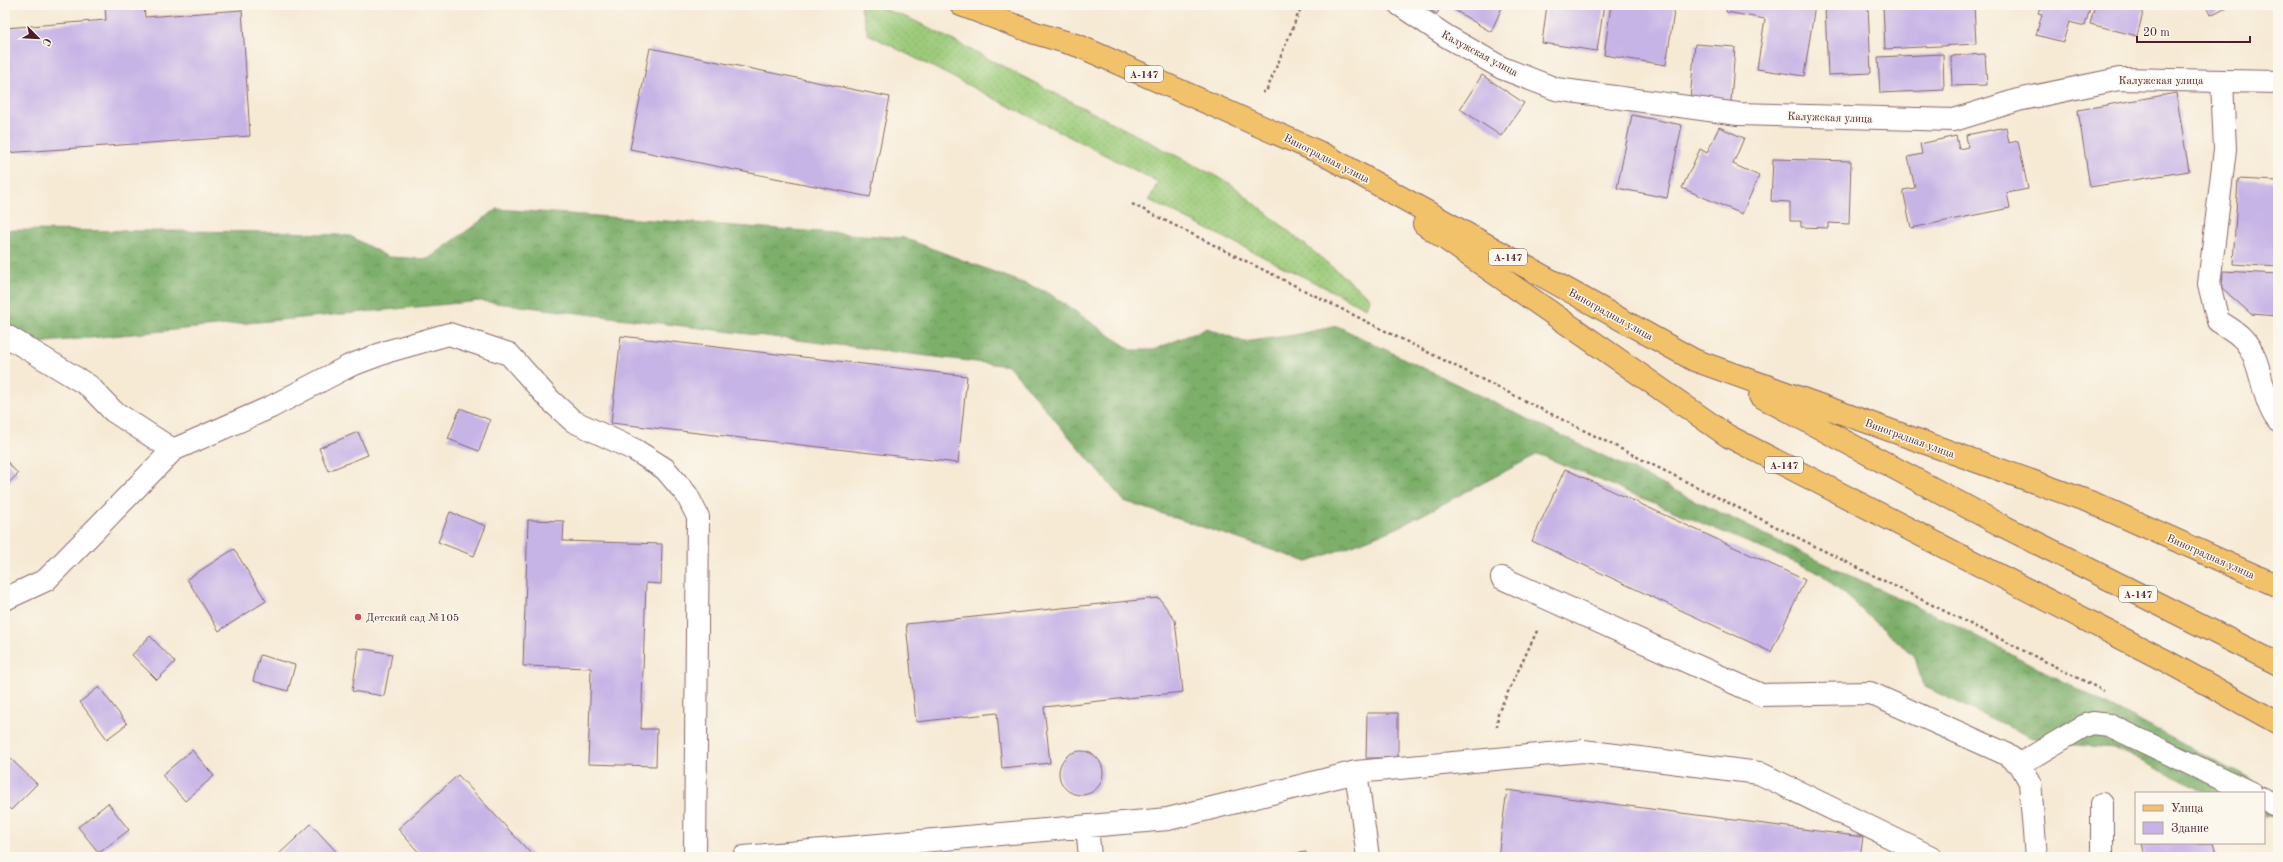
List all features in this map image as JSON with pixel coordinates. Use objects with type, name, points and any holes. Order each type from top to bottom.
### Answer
[{"type":"main road","name":"Виноградная улица","points":[[961,5],[1035,33],[1079,46],[1323,154],[1694,360],[2093,503],[2278,586]]},
{"type":"main road","name":"А-147","points":[[1323,154],[1728,436],[2159,657],[2278,723]]},
{"type":"main road","name":"А-147","points":[[1694,360],[1999,524],[2278,664]]},
{"type":"street","name":"Калужская улица","points":[[1400,5],[1446,36],[1502,68],[1556,89],[1738,114],[1954,120],[2018,100],[2119,79],[2278,82]]},
{"type":"street","points":[[2222,81],[2225,149],[2209,284],[2218,321],[2243,338],[2253,352],[2270,410],[2278,421]]},
{"type":"street","points":[[5,599],[46,580],[173,450],[271,407],[349,366],[389,351],[449,334],[508,354],[550,400],[573,420],[635,450],[665,469],[687,495],[698,518],[696,857]]},
{"type":"street","points":[[5,335],[88,386],[113,411],[173,450]]},
{"type":"street","points":[[1502,578],[1761,695],[1870,693],[2004,752],[2020,764],[2030,782],[2036,857]]},
{"type":"street","points":[[2020,764],[2084,726],[2093,723],[2109,725],[2249,792]]},
{"type":"street","points":[[744,857],[820,853],[1168,819],[1356,772],[1583,751],[1759,773],[1931,857]]},
{"type":"street","points":[[1356,772],[1368,857]]},
{"type":"street","points":[[2265,800],[2278,806]]},
{"type":"street","points":[[2102,804],[2102,857]]},
{"type":"street","points":[[1087,826],[1090,857]]},
{"type":"path","points":[[1258,92],[1266,92],[1302,5]]},
{"type":"path","points":[[1132,204],[2108,693]]},
{"type":"path","points":[[1493,759],[1498,713],[1551,600]]},
{"type":"green space","points":[[860,5],[873,5],[913,20],[1231,184],[1370,298],[1366,308],[1149,200],[1158,182],[868,34]]},
{"type":"green space","points":[[497,209],[904,238],[1047,292],[1131,350],[1153,350],[1207,328],[1244,342],[1294,335],[1337,326],[1813,558],[1956,625],[2278,794],[2278,817],[2265,816],[2265,792],[2205,792],[2114,748],[2063,744],[2030,737],[1923,686],[1915,657],[1820,573],[1538,454],[1397,528],[1308,562],[1124,501],[1009,366],[480,301],[5,346],[5,230],[289,232],[350,236],[388,257],[428,259]]},
{"type":"building","points":[[144,5],[145,17],[242,10],[250,136],[5,153],[5,28],[106,20],[105,7]]},
{"type":"building","points":[[1422,5],[1442,5],[1437,14]]},
{"type":"building","points":[[1446,5],[1503,5],[1491,32]]},
{"type":"building","points":[[1547,5],[1604,5],[1597,51],[1542,43]]},
{"type":"building","points":[[1611,5],[1675,5],[1666,65],[1604,55]]},
{"type":"building","points":[[1727,5],[1815,5],[1804,76],[1757,69],[1765,19],[1726,12]]},
{"type":"building","points":[[1883,5],[1974,5],[1976,44],[1885,49]]},
{"type":"building","points":[[2041,5],[2091,5],[2085,26],[2069,22],[2063,42],[2036,35],[2042,14],[2038,13]]},
{"type":"building","points":[[2095,5],[2145,5],[2137,36],[2090,24]]},
{"type":"building","points":[[2206,5],[2230,5],[2211,15]]},
{"type":"building","points":[[1868,6],[1871,73],[1828,75],[1825,7]]},
{"type":"building","points":[[1695,44],[1735,47],[1731,102],[1690,99]]},
{"type":"building","points":[[650,48],[890,97],[870,197],[630,149]]},
{"type":"building","points":[[1943,54],[1944,90],[1880,93],[1878,57]]},
{"type":"building","points":[[1985,54],[1987,85],[1952,86],[1951,56]]},
{"type":"building","points":[[1482,75],[1524,103],[1501,136],[1460,109]]},
{"type":"building","points":[[2176,93],[2189,171],[2090,187],[2078,110]]},
{"type":"building","points":[[1632,115],[1682,125],[1667,198],[1617,188]]},
{"type":"building","points":[[1719,127],[1744,138],[1733,164],[1759,176],[1742,214],[1682,188],[1700,149],[1707,153]]},
{"type":"building","points":[[2006,127],[2009,143],[2018,141],[2028,189],[2007,193],[2010,208],[1911,228],[1903,190],[1915,188],[1908,157],[1922,154],[1920,144],[1956,136],[1959,149],[1968,147],[1966,135]]},
{"type":"building","points":[[1773,159],[1851,161],[1849,224],[1828,223],[1828,228],[1801,227],[1801,221],[1790,221],[1790,202],[1771,201]]},
{"type":"building","points":[[2238,179],[2278,181],[2278,267],[2233,264]]},
{"type":"building","points":[[2223,271],[2278,274],[2278,316],[2251,314],[2222,288]]},
{"type":"building","points":[[621,336],[967,376],[958,463],[611,423]]},
{"type":"building","points":[[460,408],[490,420],[479,451],[448,439]]},
{"type":"building","points":[[358,432],[368,455],[328,471],[319,448]]},
{"type":"building","points":[[5,459],[18,474],[5,486]]},
{"type":"building","points":[[1565,469],[1805,580],[1771,652],[1532,541]]},
{"type":"building","points":[[450,512],[486,526],[474,556],[438,542]]},
{"type":"building","points":[[528,520],[564,521],[563,541],[662,544],[661,584],[646,583],[641,729],[657,729],[656,766],[588,764],[591,668],[523,666]]},
{"type":"building","points":[[234,549],[266,601],[219,631],[187,579]]},
{"type":"building","points":[[1159,598],[1175,620],[1183,692],[1044,707],[1050,763],[1002,768],[997,713],[916,722],[906,624]]},
{"type":"building","points":[[150,636],[175,662],[157,680],[132,655]]},
{"type":"building","points":[[359,648],[392,654],[384,696],[352,691]]},
{"type":"building","points":[[260,655],[295,665],[288,691],[253,681]]},
{"type":"building","points":[[99,687],[127,724],[107,739],[80,702]]},
{"type":"building","points":[[1367,713],[1398,713],[1398,758],[1366,758]]},
{"type":"building","points":[[192,750],[214,776],[185,801],[162,775]]},
{"type":"building","points":[[1077,751],[1085,751],[1090,752],[1097,757],[1102,764],[1102,782],[1097,789],[1090,794],[1077,795],[1069,792],[1062,785],[1059,777],[1059,769],[1062,761],[1069,754]]},
{"type":"building","points":[[11,759],[37,784],[11,810],[5,804],[5,765]]},
{"type":"building","points":[[458,775],[534,857],[423,857],[398,829]]},
{"type":"building","points":[[1507,790],[1863,837],[1860,857],[1498,857]]},
{"type":"building","points":[[108,803],[129,830],[99,853],[78,827]]},
{"type":"building","points":[[311,824],[341,857],[276,857]]},
{"type":"building","points":[[2142,844],[2213,844],[2217,857],[2145,857]]},
{"type":"building","points":[[1306,852],[1307,857],[1274,857],[1274,856]]},
{"type":"place","name":"Детский сад №105","points":[[358,617]]}]
